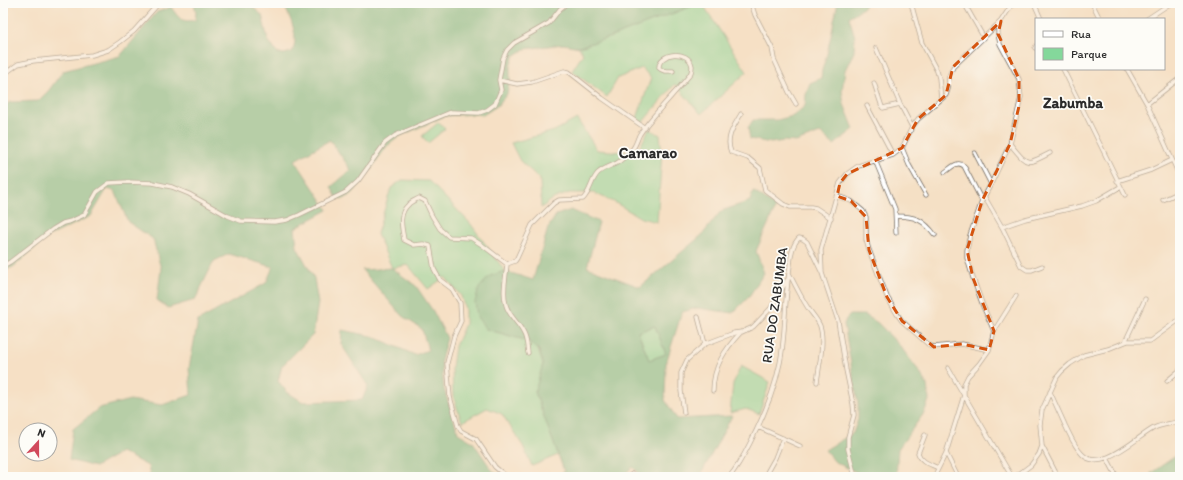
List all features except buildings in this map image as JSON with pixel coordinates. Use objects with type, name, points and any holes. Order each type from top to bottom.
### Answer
[{"type":"street","points":[[3,75],[18,64],[92,55],[108,50],[134,31],[159,3]]},
{"type":"street","points":[[3,266],[53,229],[63,223],[84,215],[97,192],[103,186],[114,182],[153,184],[172,187],[189,194],[228,216],[241,221],[274,222],[287,220],[346,192],[358,181],[385,143],[396,135],[451,112],[479,113],[487,110],[495,104],[501,90],[499,80],[503,58],[507,50],[514,43],[549,23],[567,3]]},
{"type":"street","points":[[751,3],[755,15],[772,48],[774,59],[796,104]]},
{"type":"street","points":[[911,3],[922,43],[937,71],[941,99]]},
{"type":"street","points":[[964,3],[984,38]]},
{"type":"street","points":[[855,477],[848,449],[848,437],[854,415],[853,404],[838,321],[822,273],[821,250],[838,196],[840,183],[858,166],[893,155],[902,148],[918,118],[948,92],[949,76],[953,66],[1001,21],[1013,3]]},
{"type":"street","points":[[1034,3],[1041,18]]},
{"type":"street","points":[[1092,3],[1100,18]]},
{"type":"street","points":[[1148,18],[1171,3]]},
{"type":"street","points":[[994,331],[973,278],[967,258],[967,250],[970,235],[984,196],[1010,144],[1021,97],[1019,79],[1000,44],[998,30],[1001,21]]},
{"type":"street","points":[[876,48],[900,104],[912,127]]},
{"type":"street","points":[[507,264],[517,258],[532,225],[554,203],[559,200],[583,199],[589,191],[594,178],[601,170],[618,162],[632,151],[636,145],[638,137],[675,91],[690,76],[692,68],[690,61],[685,56],[672,55],[663,59],[659,64],[659,68],[663,70],[673,71]]},
{"type":"street","points":[[1062,70],[1125,195]]},
{"type":"street","points":[[1128,70],[1147,104],[1180,177]]},
{"type":"street","points":[[499,80],[517,84],[532,82],[564,71],[570,72],[602,98],[645,128]]},
{"type":"street","points":[[1147,104],[1180,78]]},
{"type":"street","points":[[874,83],[883,108],[900,104]]},
{"type":"street","points":[[867,106],[893,155]]},
{"type":"street","points":[[741,114],[729,138],[731,152],[748,158],[760,168],[765,190],[783,204],[790,207],[816,208],[831,218]]},
{"type":"street","points":[[1010,144],[1022,158],[1030,162],[1033,162],[1050,153]]},
{"type":"street","points":[[902,148],[909,165],[926,195]]},
{"type":"street","points":[[975,153],[991,184]]},
{"type":"street","points":[[875,160],[893,202],[896,216],[896,233]]},
{"type":"street","points":[[1117,181],[1151,170],[1172,160]]},
{"type":"street","points":[[945,172],[959,163],[964,166],[982,201]]},
{"type":"street","points":[[1002,227],[1025,219],[1082,206],[1096,201],[1120,187]]},
{"type":"street","points":[[1163,200],[1180,192]]},
{"type":"street","points":[[838,196],[851,201],[863,211],[866,217],[866,240],[868,250],[887,297],[896,314],[902,321],[930,346],[934,347],[962,344],[990,350]]},
{"type":"street","points":[[984,196],[1002,227],[1021,266],[1027,270],[1032,270],[1042,266]]},
{"type":"street","points":[[507,264],[471,238],[449,237],[440,229],[425,201],[420,198],[407,205],[401,216],[401,226],[404,240],[414,244],[430,246],[434,269],[440,280],[452,289],[460,304],[461,321],[454,336],[447,362],[450,397],[458,426],[461,431],[476,439],[495,468],[507,477]]},
{"type":"street","points":[[896,216],[909,216],[920,220],[934,235]]},
{"type":"street","name":"RUA DO ZABUMBA","points":[[730,477],[740,461],[767,408],[780,364],[789,275],[793,249],[799,238],[807,242],[822,273]]},
{"type":"street","points":[[507,264],[504,293],[506,306],[512,317],[523,330],[528,353]]},
{"type":"street","points":[[684,413],[681,391],[681,373],[687,360],[705,344],[753,327],[772,308],[789,275]]},
{"type":"street","points":[[789,275],[820,325],[822,334],[820,362],[816,382]]},
{"type":"street","points":[[934,477],[946,453],[964,395],[964,384],[968,376],[990,350],[994,331],[1016,296]]},
{"type":"street","points":[[1126,342],[1145,299]]},
{"type":"street","points":[[698,318],[705,344]]},
{"type":"street","points":[[1058,477],[1042,446],[1040,424],[1042,410],[1057,377],[1070,364],[1084,355],[1108,349],[1126,342],[1150,341],[1180,319]]},
{"type":"street","points":[[713,391],[713,380],[718,364],[723,354],[742,332]]},
{"type":"street","points":[[948,368],[1014,477],[1031,465],[1039,454],[1042,446]]},
{"type":"street","points":[[1168,381],[1180,370]]},
{"type":"street","points":[[1050,392],[1073,441],[1082,455],[1089,459],[1094,460],[1107,458],[1131,444],[1155,427],[1180,421]]},
{"type":"street","points":[[758,427],[800,446]]},
{"type":"street","points":[[925,435],[918,453],[919,456],[922,460],[938,468]]},
{"type":"street","points":[[766,474],[775,458],[783,438]]},
{"type":"street","points":[[946,453],[958,477]]},
{"type":"street","points":[[1107,458],[1117,477]]},
{"type":"street","points":[[628,477],[632,474]]},
{"type":"highlighted area","points":[[1001,21],[998,34],[1019,79],[1019,106],[1010,144],[982,201],[967,250],[973,278],[994,331],[989,350],[962,344],[934,347],[902,321],[887,297],[869,250],[866,217],[851,201],[837,196],[840,183],[847,174],[902,148],[918,119],[946,95],[953,67]]},
{"type":"green space","points":[[194,3],[248,3],[262,15],[268,40],[277,53],[284,54],[292,52],[295,33],[283,3],[700,3],[611,37],[579,47],[563,44],[525,49],[514,56],[510,65],[510,80],[507,94],[497,106],[483,115],[474,114],[445,116],[400,136],[387,146],[363,181],[352,194],[344,199],[337,198],[331,187],[351,170],[330,140],[295,160],[328,210],[295,228],[297,247],[314,278],[318,303],[313,335],[282,366],[278,381],[287,392],[303,402],[362,400],[368,386],[341,344],[342,330],[372,336],[415,355],[428,350],[422,329],[402,316],[362,270],[392,268],[416,286],[433,311],[447,338],[441,360],[444,389],[458,433],[473,442],[492,470],[501,477],[150,477],[148,466],[121,452],[95,467],[69,460],[73,429],[99,408],[130,400],[162,405],[191,395],[189,368],[198,321],[266,283],[273,267],[229,254],[214,261],[195,300],[168,308],[157,300],[161,269],[153,239],[128,222],[115,191],[107,189],[91,216],[48,237],[13,267],[3,271],[3,107],[10,102],[38,101],[49,90],[63,71],[120,56],[157,12],[171,7],[181,19],[186,21],[195,20],[196,13]]},
{"type":"green space","points":[[702,3],[747,72],[701,114],[675,84],[642,123],[637,118],[651,78],[642,68],[618,78],[607,97],[572,71],[583,54],[579,47],[611,37]]},
{"type":"green space","points":[[836,3],[866,3],[863,8],[849,17],[855,37],[854,52],[845,70],[842,91],[844,104],[854,129],[834,145],[820,133],[796,142],[784,141],[771,143],[750,139],[748,128],[753,120],[777,120],[793,116],[805,106],[806,94],[810,83],[821,78],[837,7]]},
{"type":"green space","points":[[577,119],[597,150],[637,153],[649,129],[660,135],[662,153],[657,222],[641,218],[614,202],[594,193],[569,193],[553,199],[541,208],[540,179],[520,161],[511,143],[554,131]]},
{"type":"green space","points":[[439,122],[445,129],[428,143],[422,136]]},
{"type":"green space","points":[[402,180],[429,181],[470,223],[505,271],[490,276],[486,329],[528,341],[538,350],[543,364],[535,392],[558,455],[532,466],[523,446],[502,414],[487,408],[462,422],[453,396],[452,368],[455,346],[465,324],[465,309],[461,296],[445,277],[428,289],[408,265],[392,268],[377,234],[391,188]]},
{"type":"green space","points":[[753,191],[776,207],[756,251],[764,273],[748,298],[733,313],[697,308],[682,312],[666,363],[665,400],[677,419],[732,416],[701,474],[703,477],[642,477],[633,467],[621,477],[560,477],[564,471],[535,392],[543,364],[539,350],[528,341],[486,329],[477,317],[475,302],[479,288],[490,276],[505,271],[533,280],[548,228],[556,215],[571,210],[599,222],[587,267],[640,287],[702,235],[721,211],[750,201]],"holes":[[[655,326],[666,354],[649,360],[638,332]]]},
{"type":"green space","points":[[850,315],[865,315],[878,323],[900,346],[919,371],[927,385],[929,400],[924,413],[898,449],[896,477],[858,477],[860,474],[835,462],[825,450],[853,433],[858,419],[858,404],[844,324]]},
{"type":"green space","points":[[655,326],[666,354],[649,360],[638,332]]},
{"type":"green space","points":[[741,366],[770,382],[759,414],[746,409],[730,413],[733,384]]},
{"type":"green space","points":[[1180,453],[1180,477],[1151,477],[1151,473]]},
{"type":"district","name":"Zabumba","points":[[1073,103]]},
{"type":"district","name":"Camarao","points":[[648,153]]}]
